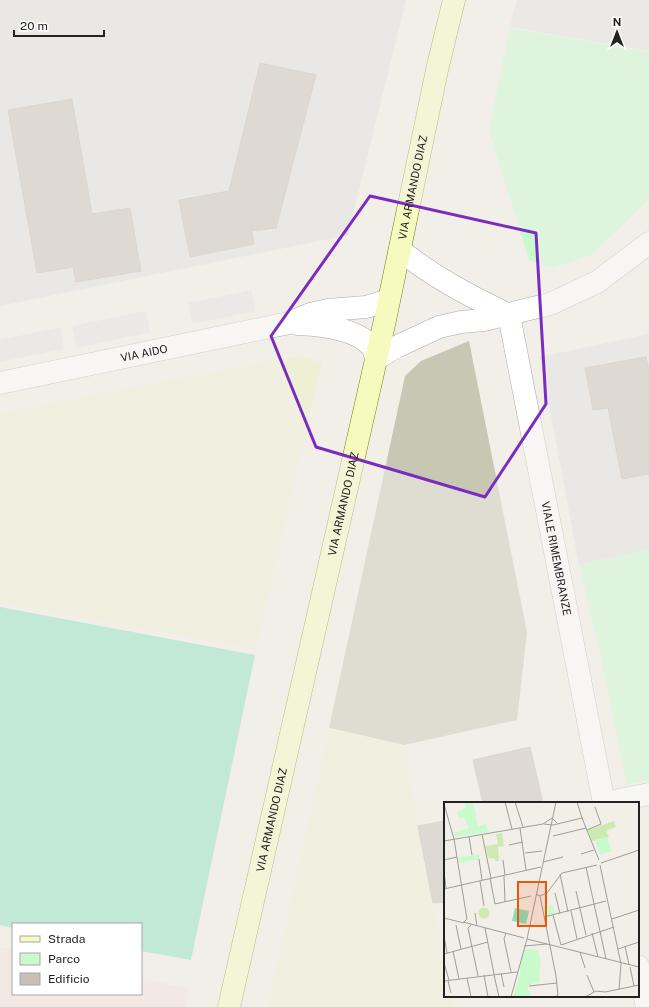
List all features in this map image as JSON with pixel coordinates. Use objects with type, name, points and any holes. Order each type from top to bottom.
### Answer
[{"type":"main road","name":"VIA ARMANDO DIAZ","points":[[229,1007],[376,359],[437,70],[454,0]]},
{"type":"street","points":[[376,359],[396,346],[439,327],[461,322],[484,320],[509,315],[550,304],[596,282],[649,243]]},
{"type":"street","points":[[400,250],[423,269],[454,288],[509,315]]},
{"type":"street","name":"VIA AIDO","points":[[0,383],[289,323],[328,310],[366,307],[389,300]]},
{"type":"street","name":"VIALE RIMEMBRANZE","points":[[509,315],[604,802]]},
{"type":"street","name":"VIA AIDO","points":[[289,323],[325,325],[353,334],[364,340],[373,348],[376,359]]},
{"type":"street","points":[[609,802],[649,794]]},
{"type":"street","points":[[639,971],[647,1007]]},
{"type":"highlighted area","points":[[370,196],[536,233],[546,404],[485,497],[316,447],[271,336]]},
{"type":"shaded area","points":[[0,0],[406,0],[348,235],[0,306]]},
{"type":"shaded area","points":[[517,0],[649,0],[649,51],[510,27]]},
{"type":"shaded area","points":[[251,290],[256,311],[192,324],[188,303]]},
{"type":"shaded area","points":[[146,311],[150,332],[77,348],[72,326]]},
{"type":"shaded area","points":[[60,327],[64,349],[0,362],[0,340]]},
{"type":"shaded area","points":[[649,334],[649,549],[579,565],[540,357]]},
{"type":"shaded area","points":[[469,341],[527,632],[517,720],[404,745],[329,728],[405,376],[421,361]]},
{"type":"shaded area","points":[[298,356],[322,362],[256,649],[0,603],[0,413]]},
{"type":"shaded area","points":[[329,728],[404,745],[444,960],[444,997],[451,997],[453,1007],[268,1007]]},
{"type":"shaded area","points":[[0,947],[12,950],[12,995],[142,995],[142,978],[190,989],[186,1007],[0,1007]]},
{"type":"green space","points":[[510,28],[649,52],[649,200],[591,255],[552,268],[529,260],[489,131]]},
{"type":"green space","points":[[649,549],[649,780],[627,785],[598,644],[579,565]]},
{"type":"green space","points":[[0,607],[255,655],[191,960],[142,951],[142,923],[12,923],[12,928],[0,925]]},
{"type":"building","points":[[260,63],[316,75],[276,228],[252,231],[254,244],[190,257],[179,200],[229,191]]},
{"type":"building","points":[[72,99],[92,214],[130,208],[141,271],[76,282],[73,267],[37,273],[8,110]]},
{"type":"building","points":[[646,357],[649,371],[649,474],[622,479],[608,408],[593,410],[585,368]]},
{"type":"building","points":[[530,747],[543,802],[483,802],[473,760]]},
{"type":"building","points":[[444,821],[444,902],[433,903],[418,826]]}]
